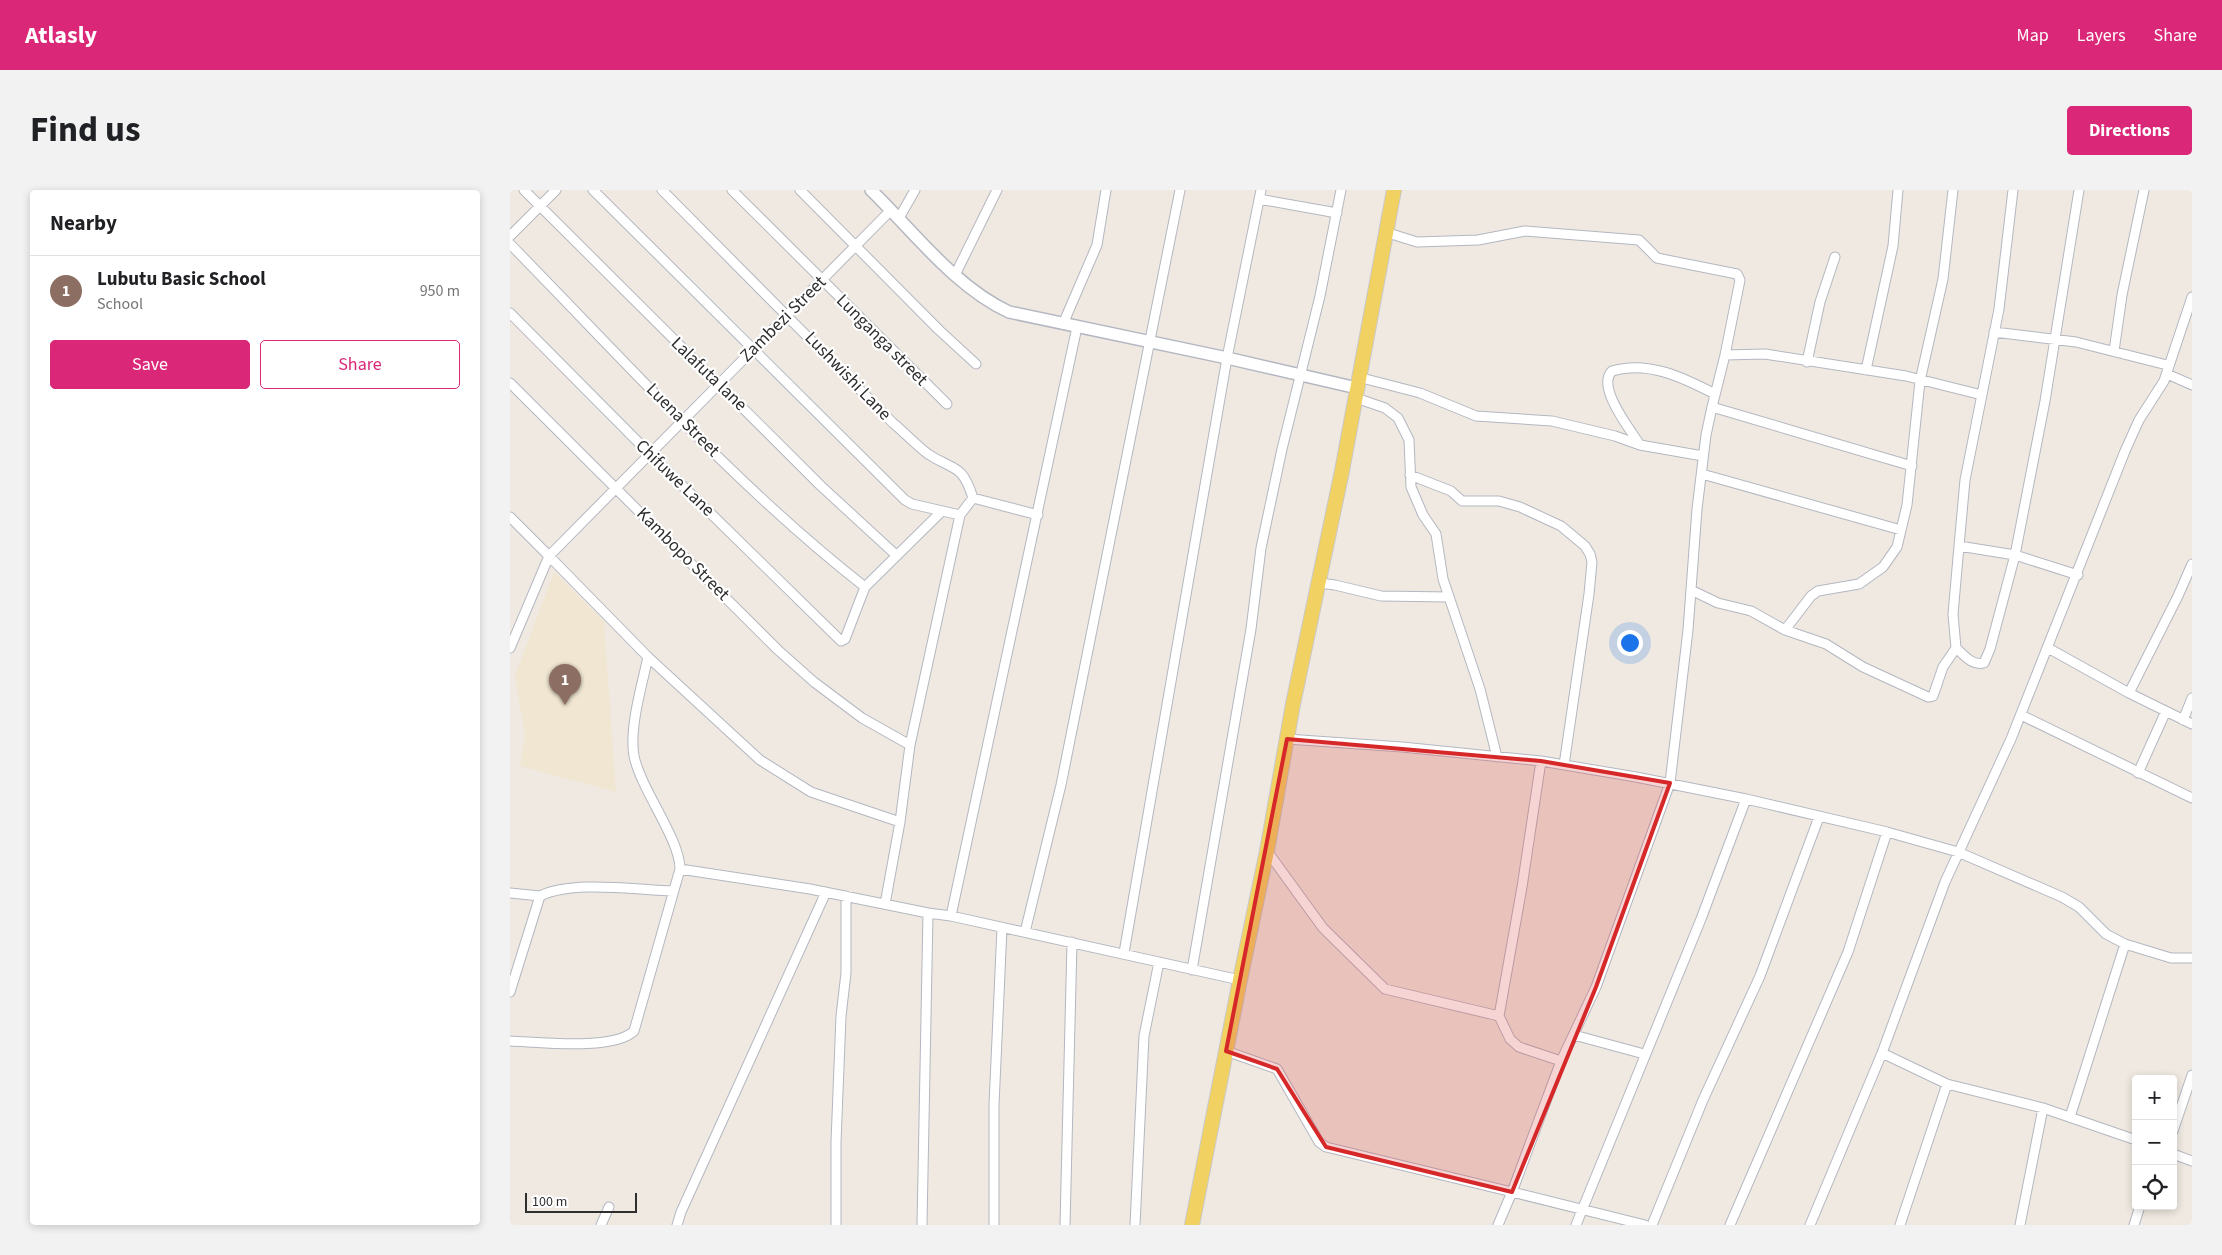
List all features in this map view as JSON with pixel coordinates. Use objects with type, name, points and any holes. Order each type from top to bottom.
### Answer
[{"type":"main road","points":[[1192,1225],[1267,851],[1287,738],[1319,583],[1394,190]]},
{"type":"street","name":"Lalafuta lane","points":[[524,190],[821,486],[896,554]]},
{"type":"street","points":[[510,236],[556,190]]},
{"type":"street","points":[[593,190],[905,500],[960,515]]},
{"type":"street","name":"Lushwishi Lane","points":[[662,190],[893,423],[929,454],[958,469],[962,473],[973,498]]},
{"type":"street","name":"Lunganga street","points":[[732,190],[947,404]]},
{"type":"street","points":[[800,190],[939,330],[976,364]]},
{"type":"street","points":[[871,190],[955,275],[985,300],[1009,312],[1302,374],[1357,388],[1398,385],[1476,416],[1552,421],[1615,436],[1640,445],[1703,456]]},
{"type":"street","name":"Zambezi Street","points":[[549,556],[787,314],[857,246],[895,214],[915,190]]},
{"type":"street","points":[[955,275],[997,190]]},
{"type":"street","points":[[1063,324],[1097,245],[1106,190]]},
{"type":"street","points":[[1025,932],[1061,785],[1180,190]]},
{"type":"street","points":[[1192,970],[1251,629],[1261,548],[1282,449],[1302,374],[1341,190]]},
{"type":"street","points":[[1866,370],[1892,246],[1898,190]]},
{"type":"street","points":[[1785,630],[1811,596],[1818,591],[1852,586],[1884,567],[1897,547],[1912,466],[1920,381],[1944,280],[1952,190]]},
{"type":"street","points":[[1691,590],[1724,605],[1752,612],[1785,630],[1826,644],[1871,672],[1883,675],[1928,697],[1933,696],[1943,667],[1956,648],[1953,614],[1965,480],[1994,332],[2005,263],[2013,190]]},
{"type":"street","points":[[1956,648],[1970,661],[1979,664],[1984,663],[1997,628],[2032,476],[2079,190]]},
{"type":"street","points":[[2114,350],[2122,295],[2144,190]]},
{"type":"street","points":[[1124,953],[1227,358],[1260,195],[1337,212]]},
{"type":"street","points":[[1385,232],[1418,242],[1478,240],[1525,231],[1639,240],[1657,258],[1737,274],[1740,280],[1703,456],[1691,590],[1670,783],[1596,987],[1561,1061],[1498,1225]]},
{"type":"street","name":"Luena Street","points":[[510,244],[683,421],[804,539],[865,587]]},
{"type":"street","points":[[1807,362],[1820,302],[1835,257]]},
{"type":"street","points":[[1810,1225],[1882,1053],[1958,852],[2021,715],[2132,433],[2167,370],[2192,297]]},
{"type":"street","name":"Chifuwe Lane","points":[[510,314],[841,641],[845,639],[865,587]]},
{"type":"street","points":[[951,916],[1077,327]]},
{"type":"street","points":[[1994,332],[2056,339],[2114,350],[2167,370],[2192,385]]},
{"type":"street","points":[[1724,355],[1765,354],[1906,376],[1982,395]]},
{"type":"street","points":[[1640,445],[1607,388],[1608,376],[1612,371],[1628,368],[1671,374],[1715,394]]},
{"type":"street","name":"Kambopo Street","points":[[510,383],[778,650],[814,682],[862,718],[910,745]]},
{"type":"street","points":[[1357,388],[1398,418],[1409,440],[1411,487],[1428,524],[1436,534],[1439,562],[1480,690],[1498,756]]},
{"type":"street","points":[[1712,407],[1912,466]]},
{"type":"street","points":[[1702,474],[1901,530]]},
{"type":"street","points":[[1410,475],[1451,490],[1462,501],[1499,501],[1520,507],[1561,526],[1585,546],[1590,554],[1592,562],[1589,594],[1564,765]]},
{"type":"street","points":[[885,904],[900,822],[910,745],[960,515],[973,498],[1038,515]]},
{"type":"street","points":[[865,587],[896,554],[942,511]]},
{"type":"street","points":[[510,517],[648,657],[760,760],[811,792],[900,822]]},
{"type":"street","points":[[1959,546],[2015,556],[2078,574]]},
{"type":"street","points":[[510,648],[549,556]]},
{"type":"street","points":[[2129,693],[2192,564]]},
{"type":"street","points":[[1319,583],[1335,584],[1381,596],[1449,597]]},
{"type":"street","points":[[2048,648],[2129,693],[2192,724]]},
{"type":"street","points":[[510,1041],[596,1043],[628,1037],[637,1023],[680,869],[676,851],[639,773],[634,754],[634,735],[648,657]]},
{"type":"street","points":[[2183,720],[2192,698]]},
{"type":"street","points":[[2138,773],[2166,712]]},
{"type":"street","points":[[2021,715],[2192,798]]},
{"type":"street","points":[[1287,738],[1541,761],[1670,783],[1887,832],[1958,852],[2072,902],[2106,934],[2124,944],[2170,958],[2192,958]]},
{"type":"street","points":[[1541,761],[1522,887],[1499,1016],[1510,1039],[1519,1047],[1561,1061]]},
{"type":"street","points":[[1576,1225],[1644,1054],[1701,919],[1746,799]]},
{"type":"street","points":[[1652,1225],[1703,1100],[1760,976],[1819,817]]},
{"type":"street","points":[[1730,1225],[1848,952],[1887,832]]},
{"type":"street","points":[[1267,851],[1323,928],[1385,989],[1499,1016]]},
{"type":"street","points":[[680,869],[826,892],[951,916],[1240,980]]},
{"type":"street","points":[[510,893],[540,896],[557,890],[579,888],[674,891]]},
{"type":"street","points":[[678,1225],[681,1212],[826,892]]},
{"type":"street","points":[[510,992],[540,896]]},
{"type":"street","points":[[836,1225],[836,1142],[841,1016],[846,973],[846,896]]},
{"type":"street","points":[[922,1225],[928,913]]},
{"type":"street","points":[[994,1225],[994,1105],[1002,928]]},
{"type":"street","points":[[1065,1225],[1072,942]]},
{"type":"street","points":[[2070,1117],[2124,944]]},
{"type":"street","points":[[1135,1225],[1144,1036],[1159,962]]},
{"type":"street","points":[[1574,1035],[1644,1054]]},
{"type":"street","points":[[1226,1051],[1277,1069],[1319,1142],[1326,1147],[1466,1179],[1645,1225]]},
{"type":"street","points":[[1882,1053],[1947,1084],[2043,1108],[2132,1139]]},
{"type":"street","points":[[2177,1120],[2192,1076]]},
{"type":"street","points":[[1900,1225],[1947,1084]]},
{"type":"street","points":[[2020,1225],[2043,1108]]},
{"type":"street","points":[[2177,1155],[2192,1161]]},
{"type":"street","points":[[601,1225],[609,1207]]},
{"type":"street","points":[[2134,1225],[2139,1210]]},
{"type":"highlighted area","points":[[1287,739],[1541,761],[1670,783],[1596,987],[1512,1192],[1326,1147],[1277,1069],[1226,1051]]},
{"type":"shaded area","points":[[554,572],[604,622],[616,792],[520,766],[525,735],[515,676]]},
{"type":"place","name":"Lubutu Basic School","points":[[565,705]]}]
